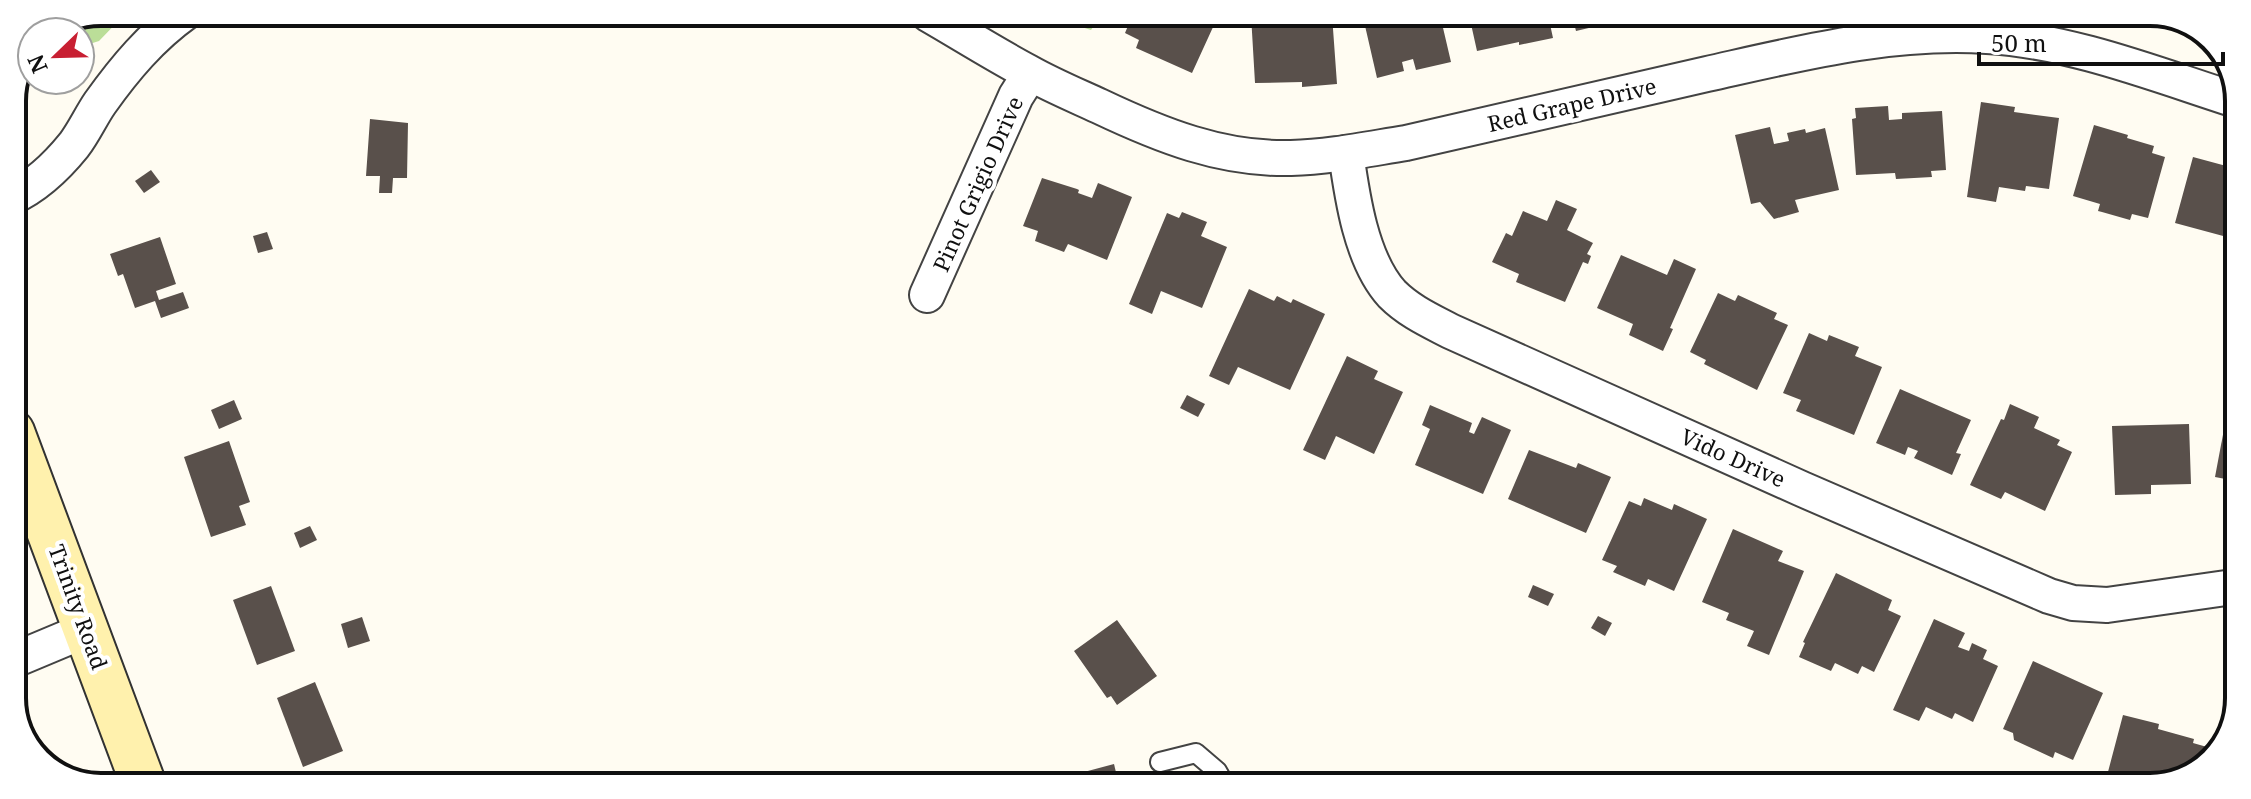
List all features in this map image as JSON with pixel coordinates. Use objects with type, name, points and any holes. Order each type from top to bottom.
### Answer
[{"type":"main road","name":"Trinity Road","points":[[26,469],[139,773]]},
{"type":"street","points":[[26,191],[51,171],[75,144],[98,105],[127,66],[166,26]]},
{"type":"street","name":"Red Grape Drive","points":[[948,26],[1030,74],[1182,142],[1215,151],[1291,158],[1406,143],[1779,58],[1909,36],[1990,36],[2030,41],[2107,59],[2225,97]]},
{"type":"street","name":"Pinot Grigio Drive","points":[[927,295],[1016,96],[1030,74]]},
{"type":"street","name":"Vido Drive","points":[[1346,153],[1362,232],[1376,270],[1391,293],[1414,312],[1450,331],[2049,596],[2073,603],[2107,605],[2225,588]]},
{"type":"street","points":[[26,655],[86,630]]},
{"type":"lane","points":[[1160,762],[1196,753],[1218,773]]},
{"type":"green space","points":[[96,26],[113,26],[96,42]]},
{"type":"building","points":[[1128,26],[1214,26],[1192,73],[1136,48],[1139,40],[1125,33]]},
{"type":"building","points":[[1252,26],[1333,26],[1337,84],[1302,87],[1302,82],[1255,83]]},
{"type":"building","points":[[1365,26],[1443,26],[1451,62],[1416,70],[1413,59],[1402,62],[1404,71],[1377,78]]},
{"type":"building","points":[[1471,26],[1550,26],[1553,38],[1477,51]]},
{"type":"building","points":[[1575,26],[1597,26],[1576,31]]},
{"type":"building","points":[[1981,102],[2015,107],[2014,112],[2059,118],[2049,189],[2026,186],[2025,191],[1999,187],[1996,202],[1967,197]]},
{"type":"building","points":[[1888,106],[1889,120],[1902,119],[1902,113],[1942,111],[1946,170],[1931,171],[1932,177],[1896,179],[1895,173],[1856,175],[1852,119],[1856,118],[1855,108]]},
{"type":"building","points":[[370,119],[408,123],[407,178],[393,178],[392,193],[379,193],[380,176],[366,176]]},
{"type":"building","points":[[2094,125],[2154,146],[2152,153],[2165,157],[2148,218],[2132,214],[2130,220],[2098,211],[2100,204],[2073,196]]},
{"type":"building","points":[[1770,127],[1774,144],[1789,141],[1787,133],[1805,129],[1806,133],[1825,128],[1839,190],[1795,200],[1799,212],[1774,219],[1760,202],[1751,204],[1735,135]]},
{"type":"building","points":[[2193,157],[2225,166],[2225,236],[2175,223]]},
{"type":"building","points":[[151,170],[160,182],[144,193],[135,181]]},
{"type":"building","points":[[1042,178],[1077,189],[1078,193],[1092,198],[1098,183],[1132,197],[1107,260],[1068,244],[1064,252],[1035,241],[1038,231],[1023,226]]},
{"type":"building","points":[[1556,200],[1577,209],[1567,230],[1593,243],[1587,254],[1591,256],[1588,264],[1583,262],[1565,302],[1516,282],[1519,274],[1492,262],[1506,233],[1512,236],[1523,211],[1547,221]]},
{"type":"building","points":[[1182,212],[1207,222],[1201,236],[1227,247],[1202,308],[1161,291],[1152,314],[1129,304],[1167,213],[1179,218]]},
{"type":"building","points":[[267,232],[273,249],[258,253],[253,236]]},
{"type":"building","points":[[160,237],[176,284],[156,291],[159,300],[183,292],[189,308],[161,318],[155,301],[135,308],[123,274],[118,276],[110,254]]},
{"type":"building","points":[[1621,255],[1667,275],[1674,259],[1696,269],[1663,351],[1629,335],[1633,324],[1597,308]]},
{"type":"building","points":[[1249,289],[1274,301],[1277,296],[1291,303],[1293,299],[1325,314],[1290,390],[1238,367],[1229,385],[1209,376]]},
{"type":"building","points":[[1718,293],[1735,301],[1738,295],[1777,313],[1774,319],[1788,325],[1757,390],[1704,364],[1706,360],[1690,352]]},
{"type":"building","points":[[1809,333],[1827,341],[1829,335],[1859,347],[1855,356],[1882,367],[1854,435],[1796,411],[1801,400],[1783,393]]},
{"type":"building","points":[[1347,356],[1378,371],[1374,379],[1403,392],[1374,454],[1336,436],[1325,460],[1303,450]]},
{"type":"building","points":[[1900,389],[1971,420],[1956,453],[1961,454],[1952,475],[1914,458],[1918,451],[1908,447],[1905,455],[1876,443]]},
{"type":"building","points":[[1187,395],[1205,404],[1198,417],[1180,408]]},
{"type":"building","points":[[234,400],[242,419],[219,429],[211,410]]},
{"type":"building","points":[[2010,404],[2039,417],[2034,428],[2060,440],[2057,445],[2072,452],[2045,511],[2005,492],[2001,499],[1970,485]]},
{"type":"building","points":[[1430,405],[1472,423],[1469,432],[1474,434],[1482,417],[1511,430],[1483,494],[1415,465],[1430,429],[1422,425]]},
{"type":"building","points":[[2189,424],[2191,484],[2151,485],[2151,494],[2115,495],[2112,426]]},
{"type":"building","points":[[2225,424],[2225,479],[2215,477]]},
{"type":"building","points":[[229,441],[250,502],[239,506],[246,525],[211,537],[184,457]]},
{"type":"building","points":[[1529,450],[1576,468],[1578,463],[1611,477],[1586,533],[1508,499]]},
{"type":"building","points":[[1644,498],[1672,510],[1674,504],[1707,519],[1674,591],[1648,579],[1645,586],[1613,572],[1617,566],[1602,560],[1629,501],[1641,506]]},
{"type":"building","points":[[310,526],[317,540],[300,548],[294,533]]},
{"type":"building","points":[[1733,529],[1783,551],[1778,561],[1804,571],[1769,655],[1747,646],[1754,631],[1726,620],[1729,613],[1702,602]]},
{"type":"building","points":[[1836,573],[1892,600],[1888,610],[1901,616],[1874,672],[1862,666],[1858,674],[1835,663],[1831,671],[1799,657]]},
{"type":"building","points":[[1533,585],[1554,594],[1548,606],[1528,597]]},
{"type":"building","points":[[271,586],[295,651],[257,665],[233,600]]},
{"type":"building","points":[[1598,616],[1612,623],[1605,636],[1591,628]]},
{"type":"building","points":[[362,617],[370,641],[348,648],[341,624]]},
{"type":"building","points":[[1934,619],[1965,633],[1958,647],[1969,651],[1972,643],[1987,650],[1983,659],[1998,666],[1973,722],[1955,713],[1952,719],[1926,707],[1919,721],[1893,710]]},
{"type":"building","points":[[1117,620],[1157,676],[1117,705],[1111,696],[1107,698],[1074,651]]},
{"type":"building","points":[[2033,661],[2103,693],[2073,760],[2055,752],[2053,758],[2014,740],[2013,733],[2003,729]]},
{"type":"building","points":[[315,682],[343,751],[303,767],[277,698]]},
{"type":"building","points":[[2123,715],[2159,724],[2158,729],[2194,739],[2193,743],[2207,747],[2192,760],[2165,772],[2108,773]]},
{"type":"building","points":[[1114,764],[1116,773],[1084,773]]}]
